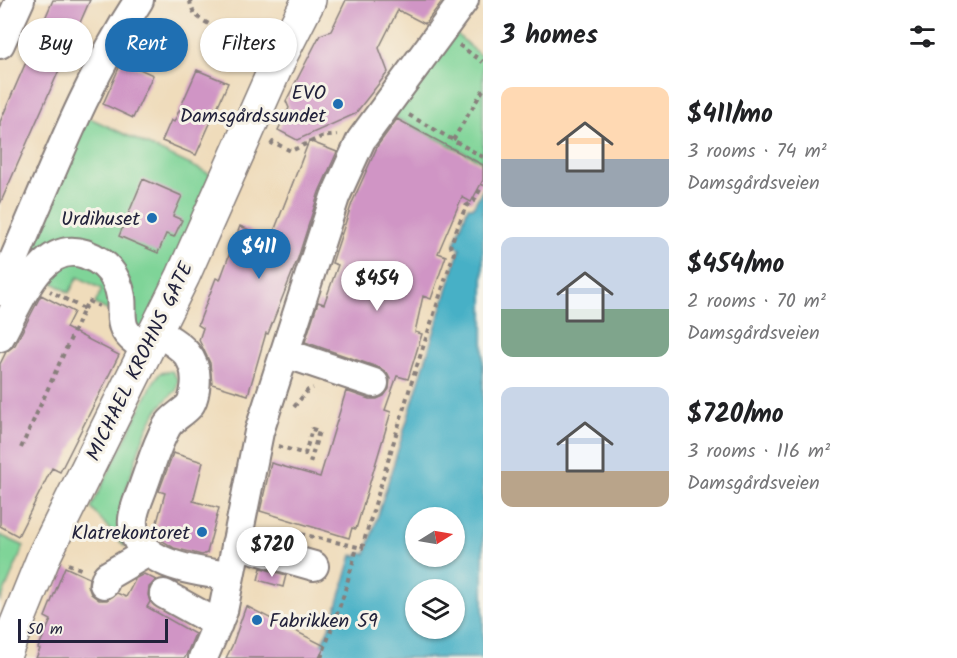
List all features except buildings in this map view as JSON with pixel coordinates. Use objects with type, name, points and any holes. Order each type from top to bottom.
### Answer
[{"type":"main road","name":"MICHAEL KROHNS GATE","points":[[3,658],[45,554],[183,276],[282,53],[309,0]]},
{"type":"street","points":[[0,44],[20,0]]},
{"type":"street","points":[[0,291],[48,180],[114,39],[139,0]]},
{"type":"street","points":[[203,658],[218,624],[230,576],[259,432],[335,197],[361,140],[464,0]]},
{"type":"street","points":[[0,337],[31,281],[51,257],[65,252],[78,252],[101,261],[110,270],[117,283],[121,320],[129,337],[179,344],[191,359],[195,370],[194,399],[167,425],[153,455],[133,518],[139,542],[155,557],[181,567],[230,576]]},
{"type":"street","points":[[285,353],[374,383]]},
{"type":"street","points":[[239,532],[314,566]]},
{"type":"street","points":[[104,584],[107,576],[148,552]]},
{"type":"street","points":[[164,594],[218,624]]},
{"type":"path","points":[[190,0],[191,9],[200,19]]},
{"type":"path","points":[[453,41],[483,62]]},
{"type":"path","points":[[453,140],[483,90]]},
{"type":"path","points":[[405,112],[483,157]]},
{"type":"path","points":[[268,151],[273,142],[291,151],[321,137],[343,134],[361,140]]},
{"type":"path","points":[[239,532],[362,548],[411,384],[454,253],[450,246],[466,206],[474,201],[483,184]]},
{"type":"path","points":[[31,281],[84,309]]},
{"type":"path","points":[[21,448],[88,301],[94,304]]},
{"type":"path","points":[[291,412],[308,390],[316,387]]},
{"type":"path","points":[[279,436],[274,445],[305,454],[312,429],[319,431],[310,463]]},
{"type":"path","points":[[321,658],[343,597],[357,548]]},
{"type":"green space","points":[[451,29],[483,58],[483,162],[394,117]]},
{"type":"green space","points":[[79,113],[225,181],[146,348],[121,317],[95,304],[102,289],[78,277],[69,293],[46,278],[3,285]]},
{"type":"green space","points":[[172,371],[178,380],[176,391],[159,407],[148,427],[125,494],[122,511],[129,536],[124,546],[91,508],[153,383],[160,373]]},
{"type":"green space","points":[[0,535],[24,546],[0,602]]},
{"type":"water","points":[[483,189],[483,658],[315,658],[334,616],[352,555],[366,554],[460,248],[454,245],[468,207],[473,207]]},
{"type":"place","name":"EVO Damsgårdssundet","points":[[338,104]]},
{"type":"place","name":"Urdihuset","points":[[152,218]]},
{"type":"place","name":"Klatrekontoret","points":[[202,532]]},
{"type":"place","name":"Fabrikken 59","points":[[257,620]]}]
